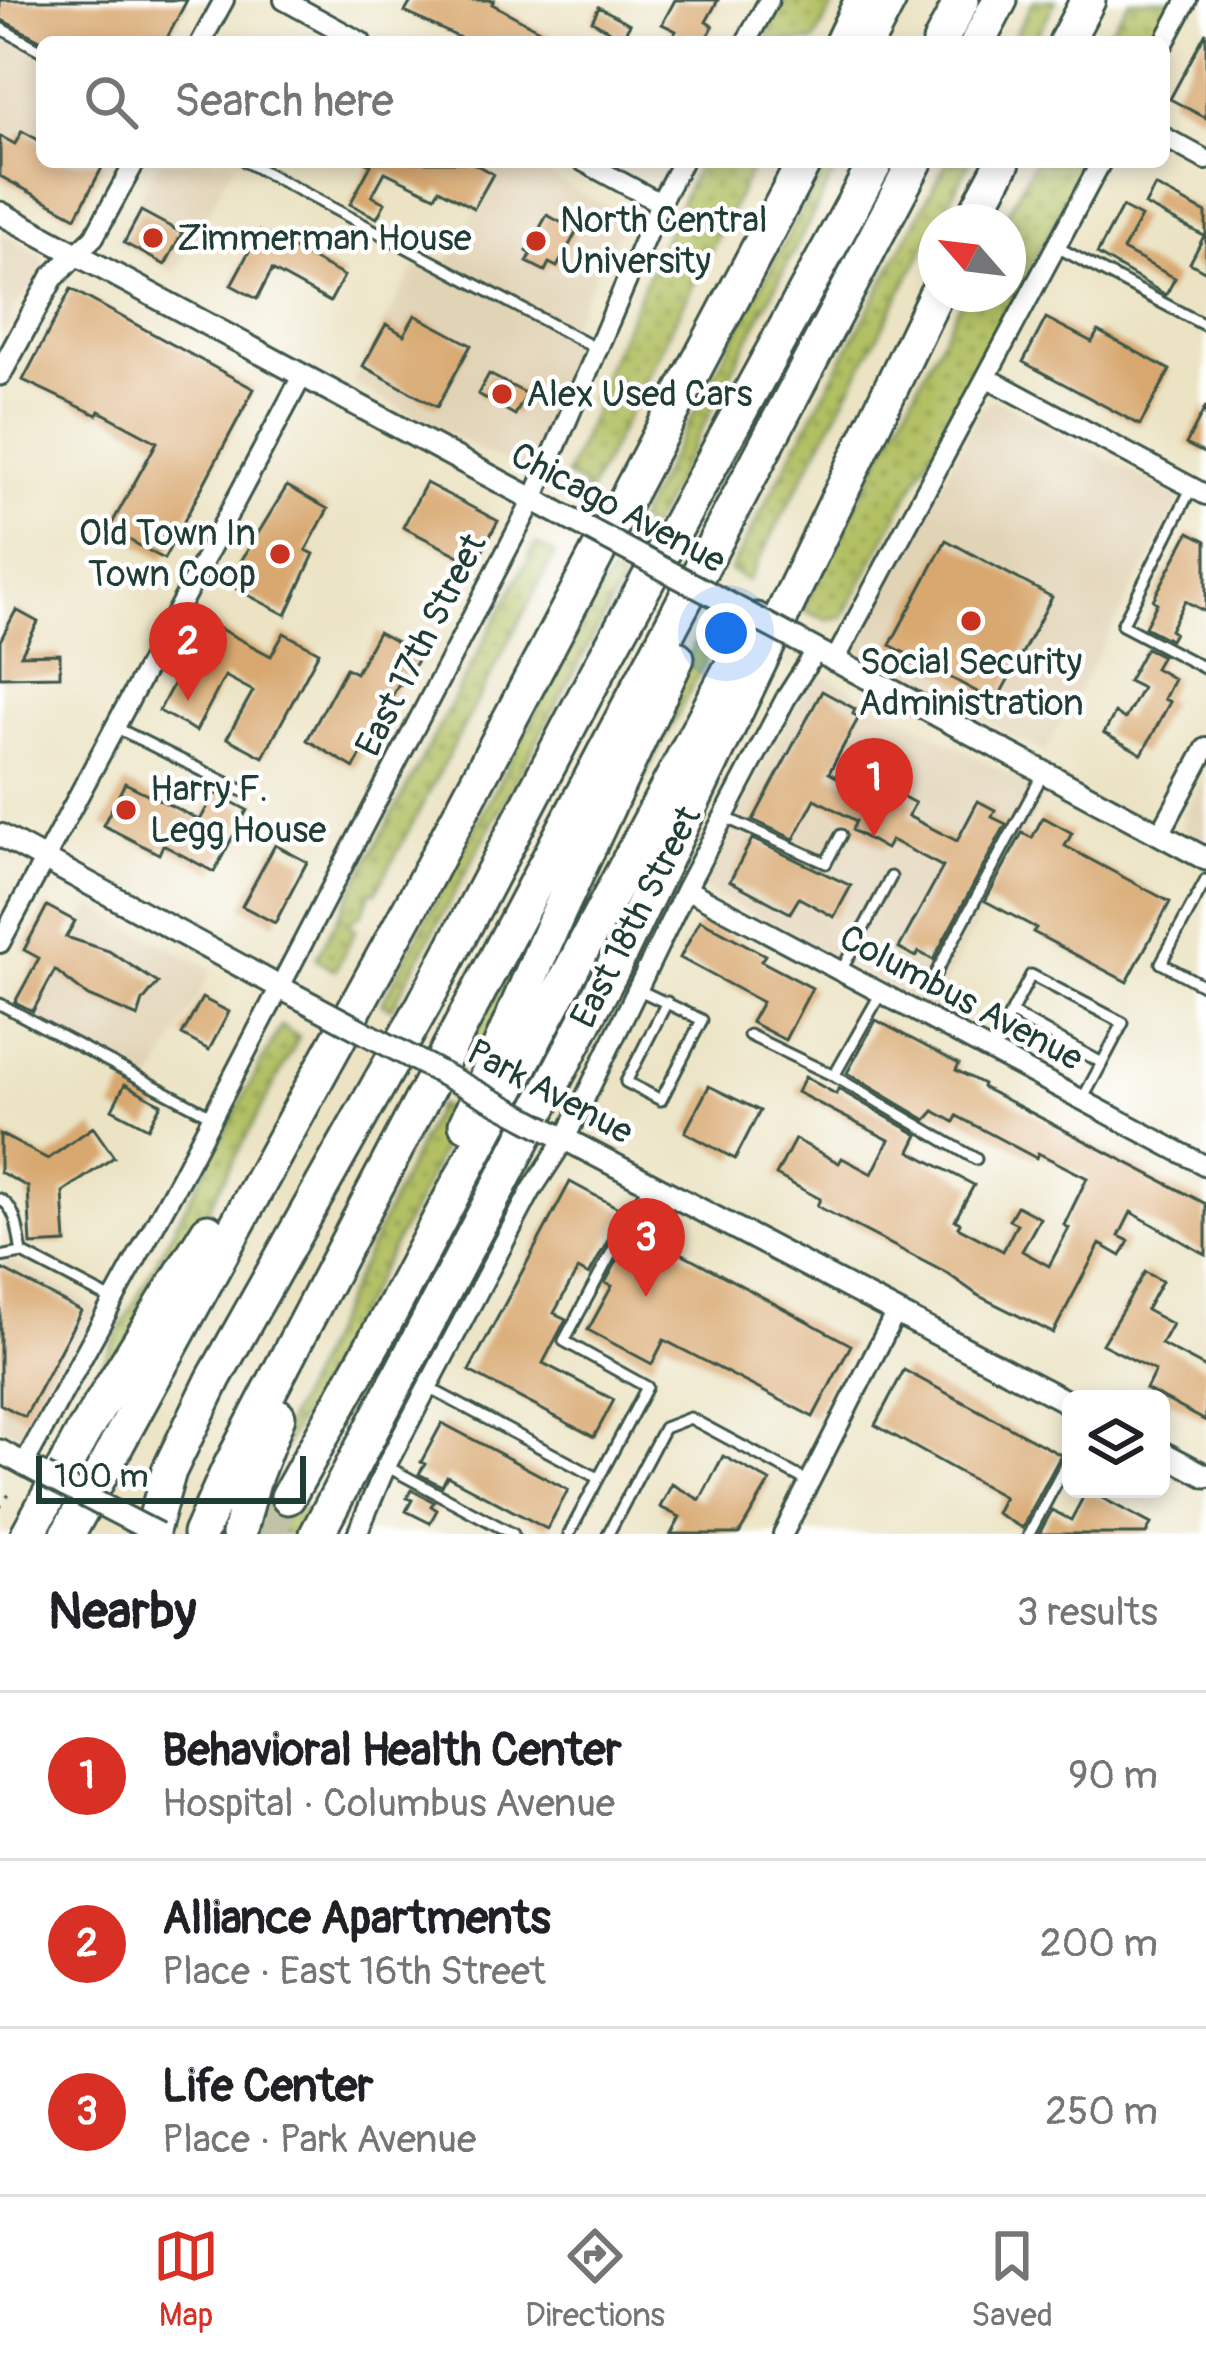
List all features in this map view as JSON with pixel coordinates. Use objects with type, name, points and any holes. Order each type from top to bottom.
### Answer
[{"type":"highway","points":[[845,36],[862,0]]},
{"type":"highway","points":[[870,36],[889,0]]},
{"type":"highway","points":[[920,36],[937,0]]},
{"type":"highway","points":[[943,36],[962,0]]},
{"type":"highway","points":[[981,36],[1000,0]]},
{"type":"highway","points":[[1069,36],[1088,0]]},
{"type":"highway","points":[[613,523],[782,168]]},
{"type":"highway","points":[[68,1534],[418,893],[801,168]]},
{"type":"highway","points":[[751,386],[856,168]]},
{"type":"highway","points":[[154,1534],[170,1471],[205,1395],[424,1004],[751,386],[873,168]]},
{"type":"highway","points":[[200,1534],[237,1453],[911,168]]},
{"type":"highway","points":[[981,204],[1000,168]]},
{"type":"highway","points":[[288,1497],[924,312]]},
{"type":"highway","points":[[317,1534],[612,970],[926,312]]},
{"type":"highway","points":[[389,1315],[521,994],[808,364]]},
{"type":"highway","points":[[28,1534],[117,1377],[418,893]]},
{"type":"highway","points":[[239,1534],[274,1424],[423,1097]]},
{"type":"street","points":[[204,36],[224,0]]},
{"type":"street","points":[[284,0],[351,36]]},
{"type":"street","points":[[749,36],[769,0]]},
{"type":"street","points":[[1168,36],[1187,0]]},
{"type":"street","points":[[1170,140],[1206,160]]},
{"type":"street","points":[[0,374],[52,278],[94,236],[132,168]]},
{"type":"street","points":[[595,168],[660,203]]},
{"type":"street","name":"East 17th Street","points":[[34,1469],[115,1301],[213,1117],[288,992],[543,505],[599,350],[679,168]]},
{"type":"street","name":"East 18th Street","points":[[357,1534],[386,1466],[724,817],[816,651],[986,377],[1098,168]]},
{"type":"street","name":"Chicago Avenue","points":[[0,213],[1206,859]]},
{"type":"street","points":[[986,377],[1199,491]]},
{"type":"street","points":[[0,943],[301,378]]},
{"type":"street","points":[[1160,834],[1206,748]]},
{"type":"street","name":"Park Avenue","points":[[0,835],[1062,1399]]},
{"type":"street","name":"Columbus Avenue","points":[[686,889],[1206,1166]]},
{"type":"street","points":[[783,1534],[896,1312]]},
{"type":"street","points":[[0,1451],[154,1534]]},
{"type":"street","points":[[1170,1457],[1206,1476]]},
{"type":"lane","points":[[0,28],[36,48]]},
{"type":"lane","points":[[257,168],[599,350]]},
{"type":"lane","points":[[1056,246],[1206,326]]},
{"type":"lane","points":[[1199,491],[1122,625],[1206,669]]},
{"type":"lane","points":[[115,727],[242,791]]},
{"type":"lane","points":[[856,944],[931,982],[1044,772]]},
{"type":"lane","points":[[724,817],[826,863],[842,836]]},
{"type":"lane","points":[[841,971],[891,877]]},
{"type":"lane","points":[[1206,880],[1161,963],[1206,987]]},
{"type":"lane","points":[[990,1051],[1031,975],[1123,1023],[1082,1100]]},
{"type":"lane","points":[[636,988],[667,1002],[702,1020],[661,1100],[626,1082],[667,1002]]},
{"type":"lane","points":[[834,1076],[881,993]]},
{"type":"lane","points":[[0,1004],[213,1117]]},
{"type":"lane","points":[[1011,1013],[1102,1063]]},
{"type":"lane","points":[[749,1035],[834,1076],[976,1159]]},
{"type":"lane","points":[[568,1534],[647,1388],[564,1341],[650,1182]]},
{"type":"lane","points":[[0,1199],[8,1203],[16,1222],[22,1253]]},
{"type":"lane","points":[[0,1257],[22,1253],[115,1301]]},
{"type":"lane","points":[[427,1387],[598,1478]]},
{"type":"lane","points":[[608,1534],[664,1429],[690,1418],[810,1482]]},
{"type":"lane","points":[[386,1466],[513,1534]]},
{"type":"lane","points":[[1029,1534],[1062,1472]]},
{"type":"path","points":[[0,1507],[10,1494]]},
{"type":"shaded area","points":[[0,0],[190,0],[171,36],[36,36],[36,168],[100,168],[72,219],[0,180]]},
{"type":"shaded area","points":[[155,168],[232,168],[175,273],[116,241]]},
{"type":"shaded area","points":[[499,168],[534,168],[626,218],[567,329],[591,343],[534,466],[521,471],[352,383],[423,253],[446,264]]},
{"type":"shaded area","points":[[0,234],[40,254],[44,263],[36,285],[16,305],[0,336]]},
{"type":"shaded area","points":[[995,399],[1182,499],[1044,753],[863,657],[858,642],[981,408]]},
{"type":"shaded area","points":[[817,675],[1045,794],[931,1011],[704,889],[704,880],[809,681]]},
{"type":"shaded area","points":[[1206,774],[1206,844],[1197,843],[1184,828],[1185,814]]},
{"type":"shaded area","points":[[92,906],[212,970],[148,1090],[28,1026]]},
{"type":"shaded area","points":[[9,1260],[97,1308],[34,1428],[25,1435],[0,1427],[0,1262]]},
{"type":"green space","points":[[785,0],[836,0],[817,36],[766,36]]},
{"type":"green space","points":[[1034,0],[1056,0],[1037,36],[1014,36]]},
{"type":"green space","points":[[1130,0],[1172,0],[1153,36],[1106,36]]},
{"type":"green space","points":[[696,168],[752,168],[587,496],[582,493],[585,487],[566,476],[598,402],[592,400]]},
{"type":"green space","points":[[824,168],[837,168],[650,529],[636,522]]},
{"type":"green space","points":[[944,168],[967,168],[948,204],[925,204]]},
{"type":"green space","points":[[1031,168],[1083,168],[1026,274],[1026,204],[1012,204]]},
{"type":"green space","points":[[918,217],[918,260],[748,581],[730,571]]},
{"type":"green space","points":[[956,312],[1006,312],[843,617],[828,620],[802,610]]},
{"type":"green space","points":[[536,544],[555,554],[376,892],[372,891],[361,914],[347,923],[356,929],[335,970],[316,959]]},
{"type":"green space","points":[[609,574],[623,582],[392,1008],[382,1003]]},
{"type":"green space","points":[[703,625],[720,634],[599,862]]},
{"type":"green space","points":[[523,943],[532,948],[482,1057],[467,1049]]},
{"type":"green space","points":[[281,1026],[299,1037],[203,1218],[103,1382],[95,1377]]},
{"type":"green space","points":[[438,1104],[457,1114],[418,1200],[264,1485],[313,1516],[304,1534],[246,1534],[260,1479]]},
{"type":"building","points":[[0,0],[187,0],[168,36],[36,38],[0,19]]},
{"type":"building","points":[[412,0],[494,0],[492,4],[550,36],[456,36],[405,12]]},
{"type":"building","points":[[675,0],[718,0],[706,22],[713,26],[708,36],[674,36],[676,31],[662,24]]},
{"type":"building","points":[[599,7],[630,24],[618,36],[592,21]]},
{"type":"building","points":[[1206,32],[1206,118],[1170,99]]},
{"type":"building","points":[[22,131],[36,139],[36,168],[102,168],[76,217],[0,176],[0,136],[15,144]]},
{"type":"building","points":[[369,168],[482,168],[493,174],[474,208],[439,189],[435,196],[385,172],[372,196],[385,203],[377,218],[350,204]]},
{"type":"building","points":[[1155,186],[1206,213],[1206,272],[1190,263],[1204,236],[1145,205]]},
{"type":"building","points":[[1122,207],[1141,217],[1123,250],[1175,278],[1166,295],[1097,254]]},
{"type":"building","name":"Zimmerman House","points":[[141,211],[182,233],[165,265],[124,243]]},
{"type":"building","points":[[547,215],[577,231],[557,267],[549,263],[545,271],[527,262],[531,254],[527,251]]},
{"type":"building","points":[[260,231],[344,276],[330,302],[272,270],[257,299],[231,285]]},
{"type":"building","points":[[71,289],[254,389],[164,559],[109,529],[157,442],[99,411],[97,415],[23,380]]},
{"type":"building","points":[[415,315],[471,345],[437,407],[363,366],[386,324],[404,335]]},
{"type":"building","points":[[1046,318],[1092,342],[1098,331],[1170,370],[1140,425],[1023,362]]},
{"type":"building","name":"Alex Used Cars","points":[[489,374],[527,394],[515,415],[478,394]]},
{"type":"building","points":[[1206,406],[1206,454],[1186,444]]},
{"type":"building","points":[[426,483],[498,521],[475,564],[403,527]]},
{"type":"building","points":[[287,486],[328,509],[306,550],[314,554],[286,615],[227,584]]},
{"type":"building","points":[[1189,532],[1206,541],[1206,612],[1185,601],[1170,640],[1145,627],[1157,603],[1153,600]]},
{"type":"building","name":"Social Security Administration","points":[[946,540],[1052,597],[996,702],[890,645]]},
{"type":"building","points":[[16,610],[38,622],[21,655],[60,654],[60,676],[0,677],[0,641]]},
{"type":"building","points":[[211,624],[271,656],[284,633],[319,652],[263,757],[227,738],[253,691],[225,676],[196,731],[159,711]]},
{"type":"building","points":[[378,632],[417,653],[418,658],[405,682],[398,685],[354,768],[307,740],[346,668],[356,673]]},
{"type":"building","points":[[1146,648],[1162,656],[1155,668],[1174,679],[1164,699],[1170,702],[1142,754],[1104,733],[1115,713],[1125,719],[1142,688],[1128,681]]},
{"type":"building","points":[[822,691],[855,709],[853,714],[859,717],[829,773],[870,795],[877,783],[915,803],[908,816],[957,841],[978,801],[995,810],[992,817],[1006,824],[933,960],[899,948],[943,867],[891,840],[886,849],[852,830],[856,821],[815,799],[794,839],[753,820]]},
{"type":"building","points":[[125,783],[200,820],[215,793],[247,810],[214,872],[163,845],[159,854],[103,825]]},
{"type":"building","points":[[1043,817],[1072,833],[1065,846],[1170,902],[1127,982],[985,901],[1022,833],[1032,838]]},
{"type":"building","points":[[752,839],[851,886],[834,917],[799,898],[790,913],[730,881]]},
{"type":"building","points":[[275,845],[307,862],[275,923],[242,906]]},
{"type":"building","points":[[47,906],[75,921],[66,937],[109,951],[158,983],[143,1001],[138,1017],[88,996],[55,970],[33,1011],[15,1002],[39,958],[24,950]]},
{"type":"building","points":[[700,920],[765,955],[761,961],[812,988],[785,1040],[751,1022],[762,1002],[680,958]]},
{"type":"building","points":[[202,998],[229,1012],[209,1050],[182,1035]]},
{"type":"building","points":[[876,1020],[959,1064],[956,1070],[982,1087],[1206,1204],[1206,1255],[1131,1212],[1119,1236],[1129,1241],[1121,1256],[1100,1244],[1053,1333],[817,1206],[820,1199],[776,1175],[795,1139],[839,1163],[842,1158],[872,1174],[889,1140],[797,1092],[805,1077],[836,1094],[838,1089],[918,1135],[910,1151],[974,1185],[955,1220],[958,1227],[1003,1251],[1017,1224],[1009,1220],[1017,1206],[1040,1218],[1022,1251],[1049,1266],[1087,1178],[1038,1153],[1036,1158],[957,1116],[954,1122],[934,1111],[926,1120],[847,1073]]},
{"type":"building","points":[[125,1084],[161,1104],[148,1128],[112,1109]]},
{"type":"building","points":[[709,1086],[760,1111],[735,1159],[685,1132]]},
{"type":"building","points":[[93,1127],[114,1157],[63,1192],[66,1243],[31,1245],[28,1187],[0,1172],[0,1134],[48,1159]]},
{"type":"building","points":[[570,1182],[624,1211],[589,1275],[578,1269],[554,1313],[566,1319],[543,1363],[614,1400],[594,1437],[469,1371]]},
{"type":"building","points":[[635,1228],[851,1345],[813,1417],[664,1340],[652,1364],[588,1330],[612,1286],[605,1283]]},
{"type":"building","points":[[0,1268],[81,1311],[25,1417],[0,1404]]},
{"type":"building","points":[[1145,1272],[1162,1281],[1146,1310],[1172,1324],[1161,1344],[1206,1368],[1206,1421],[1170,1402],[1170,1390],[1146,1389],[1155,1371],[1102,1344]]},
{"type":"building","points":[[904,1370],[1061,1455],[1022,1528],[996,1513],[1004,1497],[875,1425]]},
{"type":"building","points":[[442,1423],[568,1490],[547,1529],[447,1476],[442,1486],[419,1474]]},
{"type":"building","points":[[723,1456],[770,1481],[739,1534],[671,1534],[680,1517],[660,1507],[672,1484],[700,1500]]},
{"type":"building","points":[[411,1490],[434,1502],[431,1506],[437,1510],[430,1523],[406,1511]]},
{"type":"building","points":[[1083,1498],[1102,1498],[1151,1524],[1146,1534],[1039,1534],[1052,1510],[1071,1520]]},
{"type":"tunnel","points":[[266,1534],[288,1497]]},
{"type":"place","name":"Zimmerman House","points":[[153,238]]},
{"type":"place","name":"North Central University","points":[[536,241]]},
{"type":"place","name":"Alex Used Cars","points":[[502,394]]},
{"type":"place","name":"Old Town In Town Coop","points":[[280,554]]},
{"type":"place","name":"Social Security Administration","points":[[971,621]]},
{"type":"place","name":"Alliance Apartments","points":[[188,701]]},
{"type":"place","name":"Harry F. Legg House","points":[[126,810]]},
{"type":"place","name":"Behavioral Health Center","points":[[874,837]]},
{"type":"place","name":"Life Center","points":[[646,1297]]}]
